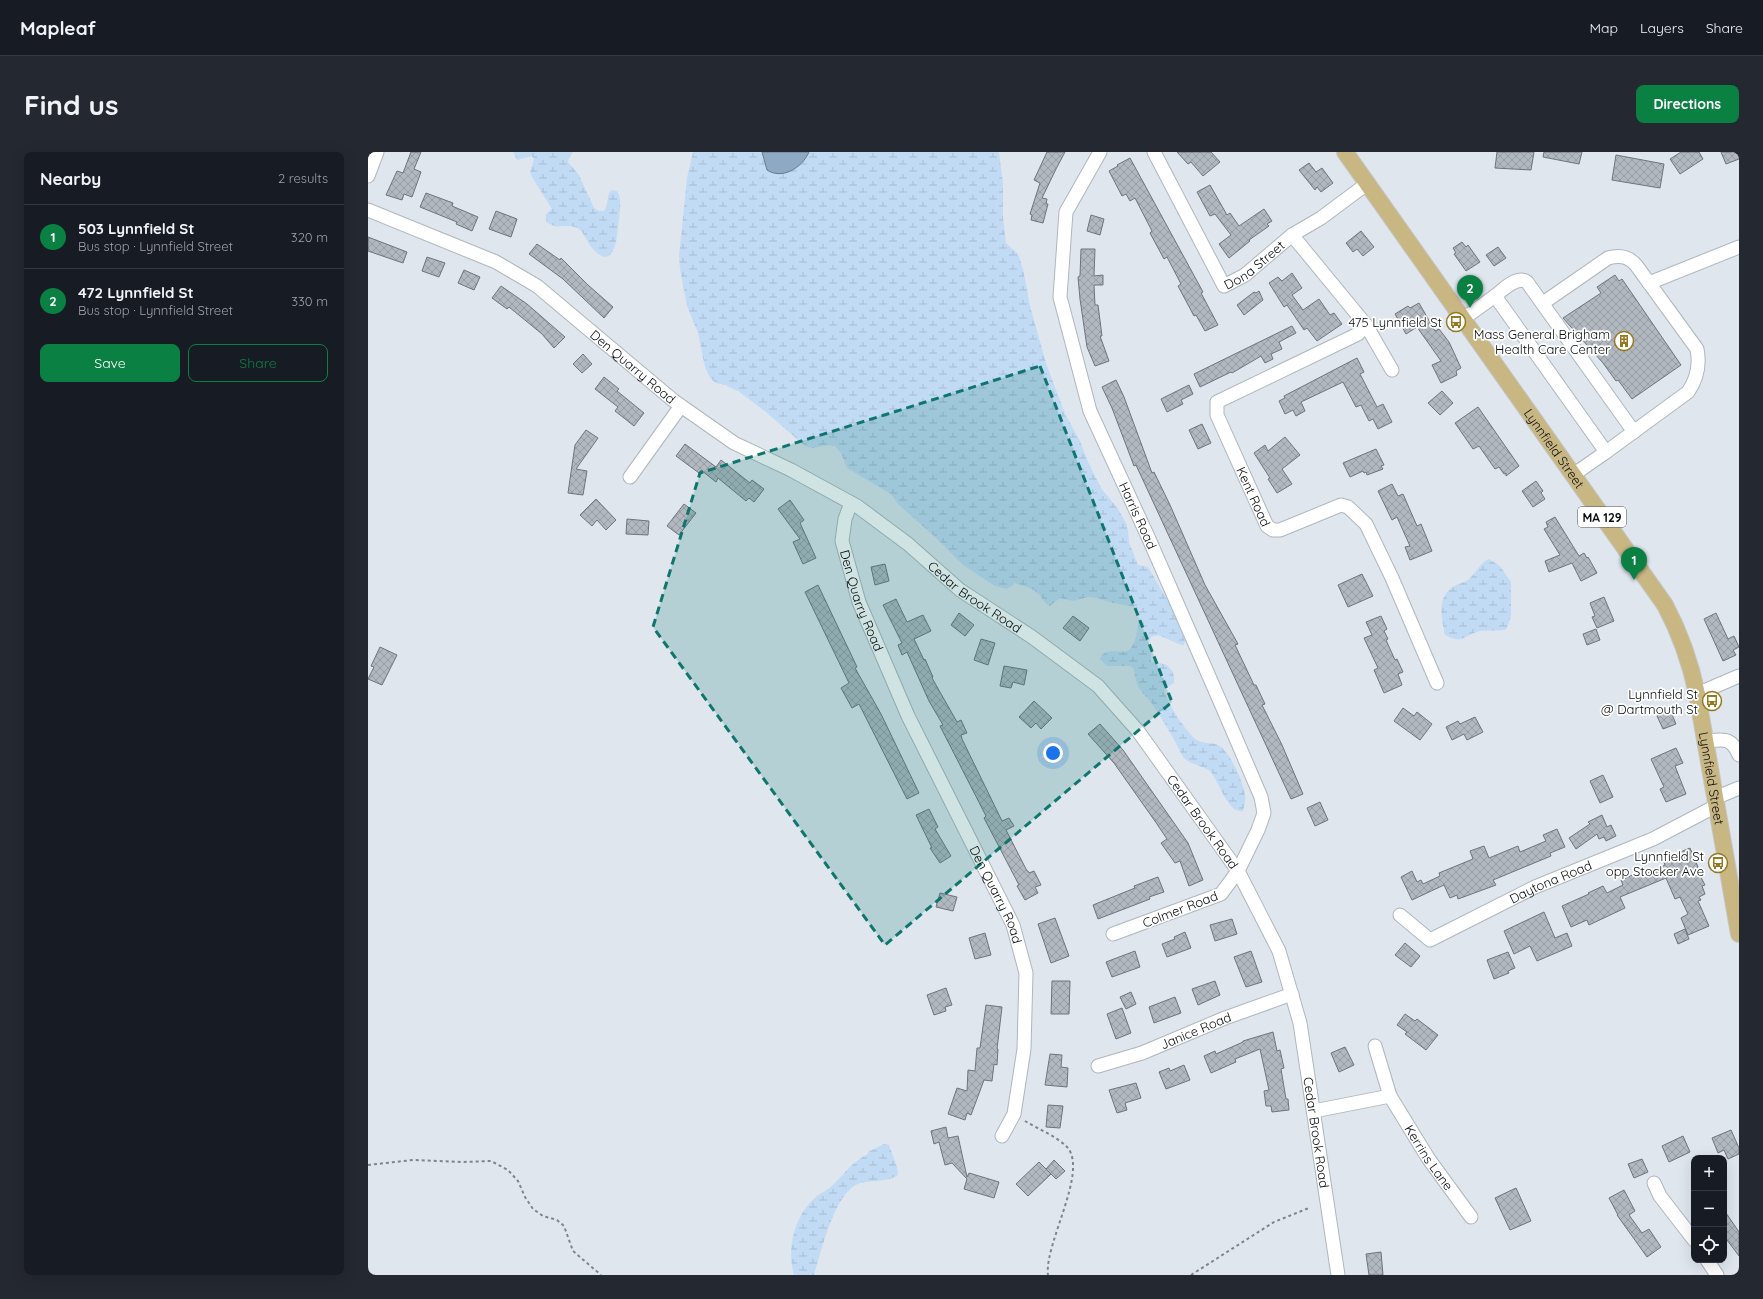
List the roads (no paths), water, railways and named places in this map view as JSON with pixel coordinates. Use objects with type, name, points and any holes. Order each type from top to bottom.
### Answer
[{"type":"main road","name":"Lynnfield Street","points":[[1345,152],[1665,605],[1678,628],[1689,658],[1697,694],[1716,802],[1734,882],[1739,934]]},
{"type":"street","points":[[368,176],[377,152]]},
{"type":"street","name":"Harris Road","points":[[1100,152],[1066,212],[1060,297],[1090,411],[1149,539],[1261,797],[1264,813],[1262,822],[1238,871]]},
{"type":"street","name":"Dona Street","points":[[1154,152],[1224,286],[1245,275],[1292,236],[1321,218],[1368,183]]},
{"type":"street","name":"Den Quarry Road","points":[[368,210],[496,262],[537,286],[682,406],[734,443],[791,470],[851,503],[845,519],[842,541],[858,602],[908,716],[1013,925],[1026,973],[1024,1049],[1014,1114],[1002,1136]]},
{"type":"street","points":[[1292,236],[1366,325],[1392,370]]},
{"type":"street","points":[[1649,283],[1739,247]]},
{"type":"street","points":[[1543,303],[1605,260],[1612,256],[1621,256],[1629,259],[1649,283],[1697,349],[1699,363],[1693,384],[1688,392],[1573,475]]},
{"type":"street","points":[[1463,319],[1516,281],[1523,279],[1529,283],[1634,432]]},
{"type":"street","points":[[1495,296],[1606,452]]},
{"type":"street","name":"Kent Road","points":[[1366,325],[1358,334],[1217,402],[1217,414],[1267,526],[1273,530],[1280,530],[1341,505],[1348,507],[1366,524],[1392,578],[1437,683]]},
{"type":"street","points":[[630,477],[682,406]]},
{"type":"street","name":"Cedar Brook Road","points":[[851,503],[908,544],[960,590],[1032,637],[1098,686],[1138,731],[1238,871],[1279,951],[1300,1023],[1338,1275]]},
{"type":"street","points":[[1697,694],[1739,676]]},
{"type":"street","points":[[1705,741],[1727,740],[1735,746],[1739,755]]},
{"type":"street","name":"Daytona Road","points":[[1400,915],[1430,940],[1535,887],[1654,838],[1739,788]]},
{"type":"street","name":"Colmer Road","points":[[1113,934],[1221,894],[1238,871]]},
{"type":"street","name":"Janice Road","points":[[1098,1066],[1142,1053],[1225,1018],[1292,994]]},
{"type":"street","name":"Kerrins Lane","points":[[1375,1046],[1390,1096],[1428,1158],[1471,1217]]},
{"type":"street","points":[[1314,1111],[1390,1096]]},
{"type":"street","points":[[1654,1182],[1660,1196],[1691,1236]]},
{"type":"street","points":[[1710,1263],[1717,1275]]},
{"type":"place","name":"472 Lynnfield St","points":[[1470,308]]},
{"type":"place","name":"475 Lynnfield St","points":[[1456,322]]},
{"type":"place","name":"Mass General Brigham Health Care Center","points":[[1624,341]]},
{"type":"place","name":"503 Lynnfield St","points":[[1634,580]]},
{"type":"place","name":"Lynnfield St @ Dartmouth St","points":[[1712,701]]},
{"type":"place","name":"Lynnfield St opp Stocker Ave","points":[[1718,863]]}]
